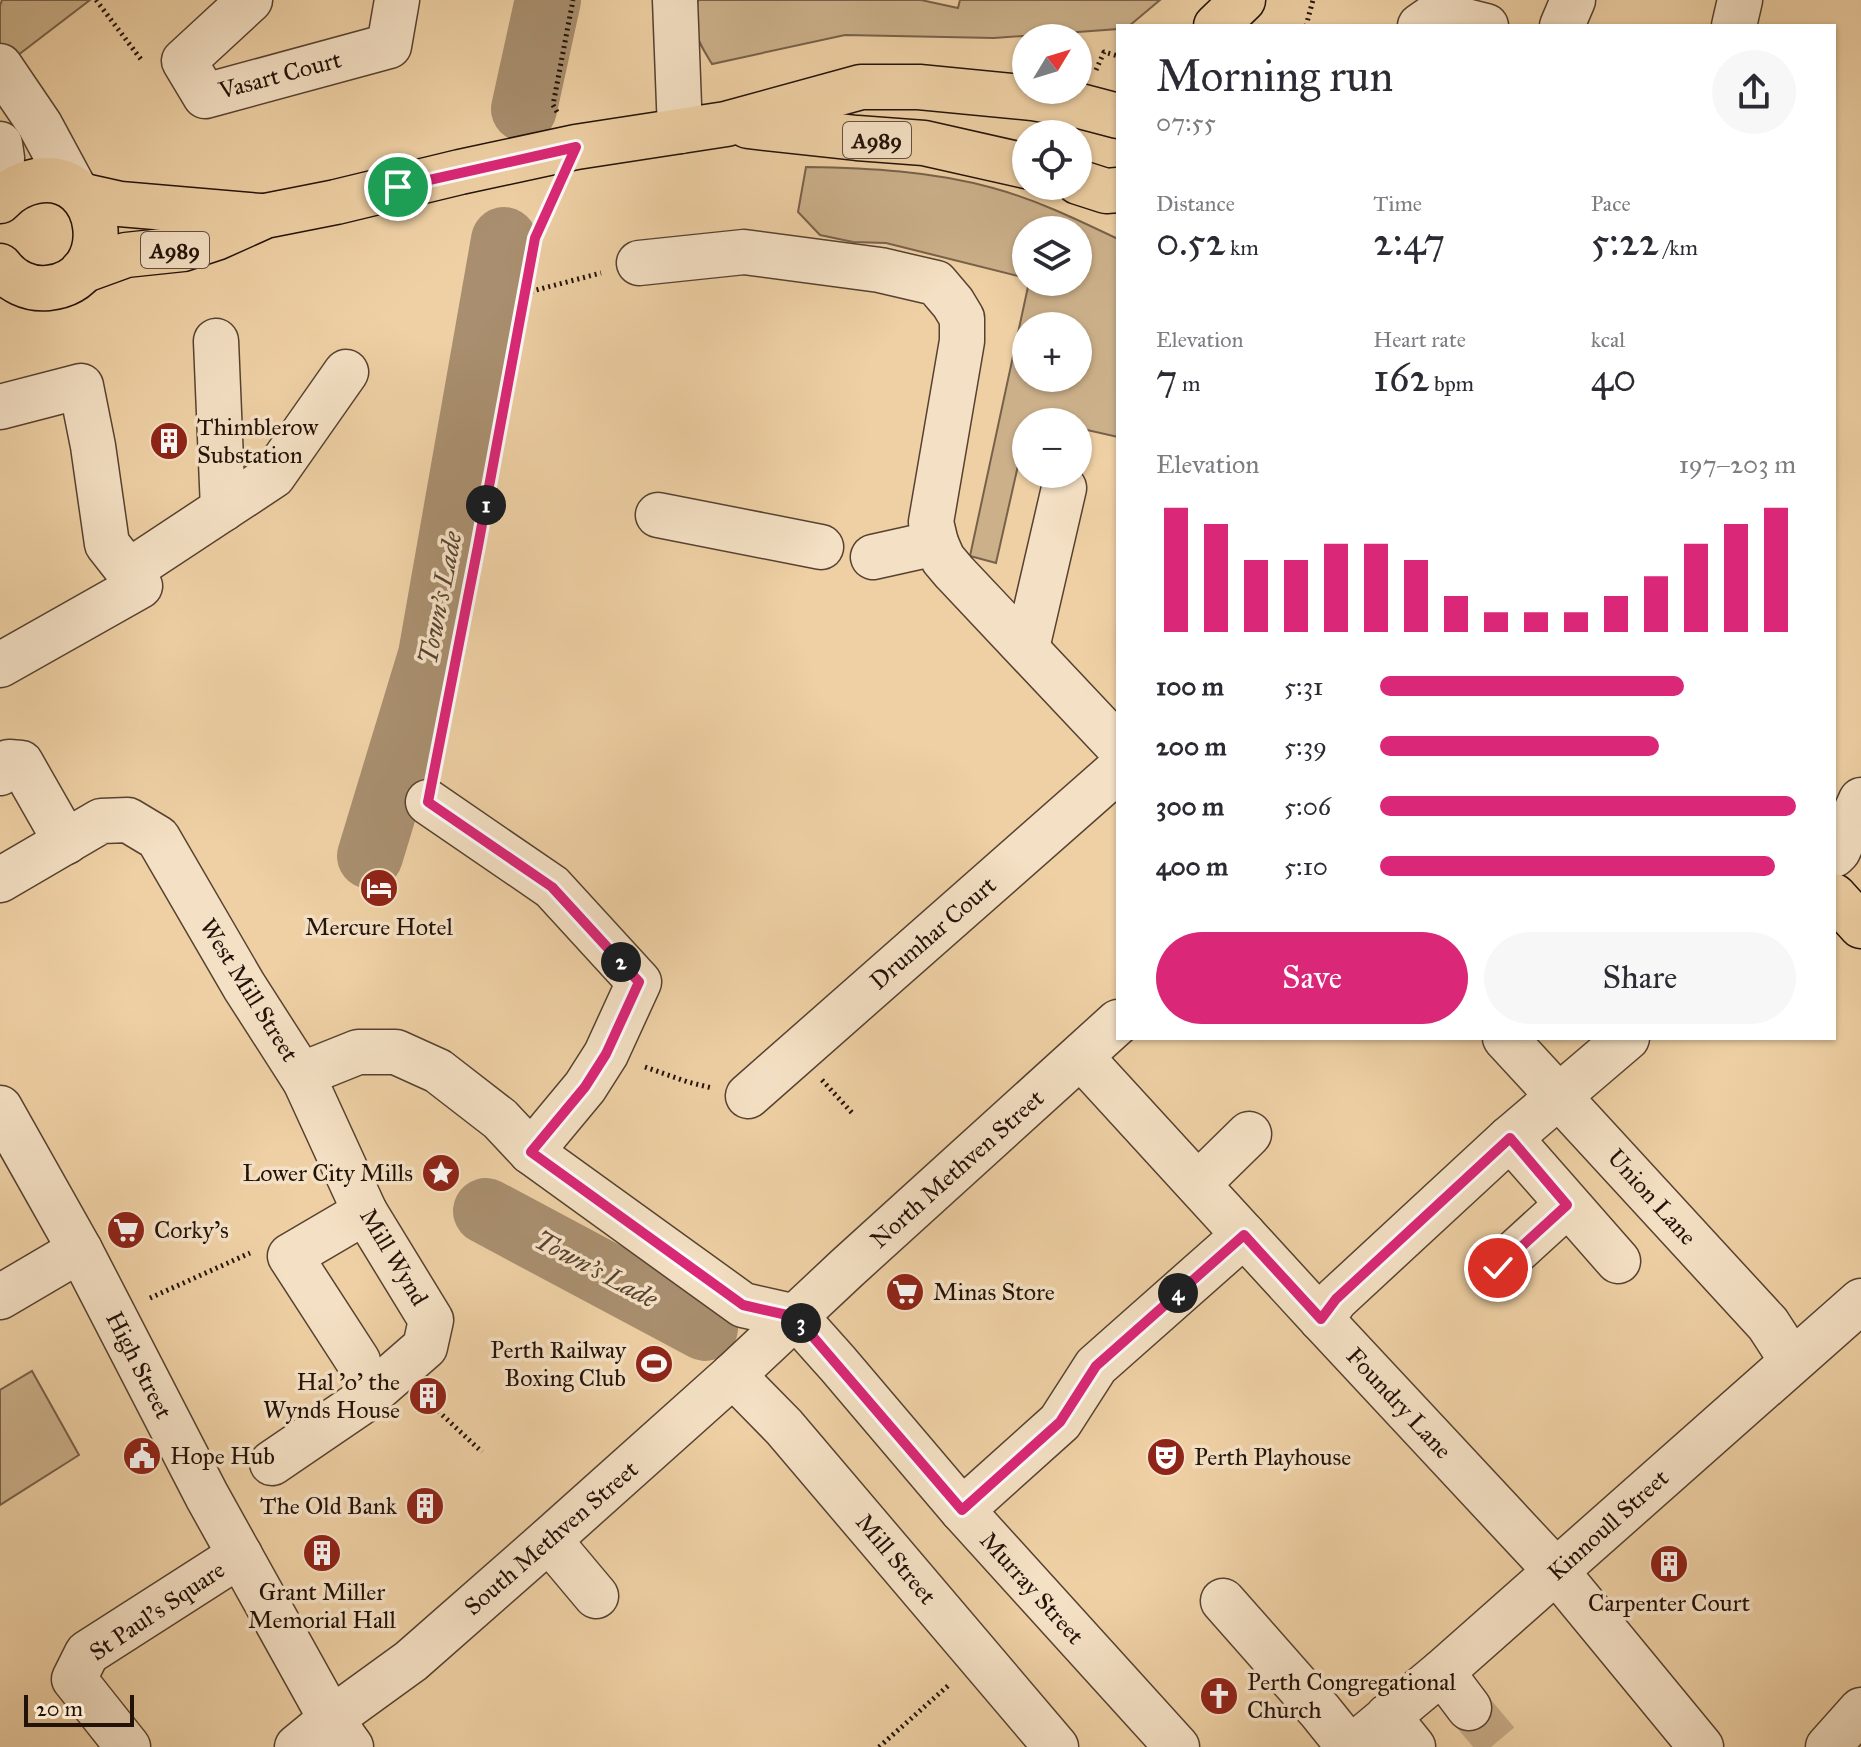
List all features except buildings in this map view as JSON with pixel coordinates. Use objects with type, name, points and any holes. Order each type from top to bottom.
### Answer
[{"type":"main road","points":[[1218,24],[1243,0]]},
{"type":"main road","points":[[1257,24],[1264,0]]},
{"type":"main road","name":"A989","points":[[82,271],[126,255],[183,249],[265,216],[576,147],[726,124],[861,87],[919,87],[1033,98],[1116,115]]},
{"type":"main road","name":"A989","points":[[726,124],[924,143],[1012,163]]},
{"type":"main road","points":[[0,201],[9,191],[45,179],[79,192],[92,210],[97,237],[90,261],[82,271],[56,287],[26,285],[4,275]]},
{"type":"main road","points":[[1092,186],[1116,190]]},
{"type":"main road","name":"A989","points":[[79,192],[120,204],[265,216]]},
{"type":"main road","points":[[1836,898],[1861,926]]},
{"type":"street","name":"Vasart Court","points":[[250,0],[184,61],[205,96],[389,46],[397,0]]},
{"type":"street","points":[[675,0],[680,131]]},
{"type":"street","points":[[1563,24],[1573,0]]},
{"type":"street","points":[[1734,24],[1740,0]]},
{"type":"street","points":[[1423,24],[1437,14],[1478,24]]},
{"type":"street","points":[[0,66],[40,125],[79,192]]},
{"type":"street","points":[[0,144],[0,189]]},
{"type":"street","points":[[639,263],[744,252],[880,270],[936,283],[962,318],[962,341],[931,522],[936,543],[943,559],[954,572],[1116,744]]},
{"type":"street","points":[[216,341],[223,509]]},
{"type":"street","points":[[129,571],[273,476],[346,372]]},
{"type":"street","points":[[0,407],[81,386],[107,544],[140,586],[0,665]]},
{"type":"street","points":[[1027,648],[1064,488]]},
{"type":"street","points":[[658,515],[821,547]]},
{"type":"street","points":[[873,557],[936,543]]},
{"type":"street","points":[[0,880],[52,850],[6,766]]},
{"type":"street","name":"Drumhar Court","points":[[748,1096],[1116,772]]},
{"type":"street","points":[[1836,853],[1861,800]]},
{"type":"street","points":[[428,802],[552,887],[639,982],[606,1054],[585,1087],[531,1152]]},
{"type":"street","name":"West Mill Street","points":[[52,850],[101,821],[128,820],[158,838],[244,986],[305,1081],[318,1068],[358,1052],[396,1052],[438,1071],[500,1119],[531,1152],[743,1305],[796,1317]]},
{"type":"street","name":"North Methven Street","points":[[796,1317],[1116,1024]]},
{"type":"street","name":"Union Lane","points":[[1507,1040],[1768,1324],[1792,1361]]},
{"type":"street","points":[[1321,1319],[1336,1299],[1510,1138],[1625,1040]]},
{"type":"street","name":"Foundry Lane","points":[[1081,1057],[1556,1571],[1701,1747]]},
{"type":"street","name":"Mill Wynd","points":[[272,1463],[363,1401],[425,1347],[431,1320],[365,1212],[305,1081]]},
{"type":"street","name":"High Street","points":[[0,1108],[80,1250],[207,1496],[341,1733]]},
{"type":"street","points":[[1198,1184],[1249,1134]]},
{"type":"street","points":[[1510,1138],[1618,1261]]},
{"type":"street","points":[[1498,1268],[1567,1205]]},
{"type":"street","points":[[358,1361],[290,1256],[365,1212]]},
{"type":"street","points":[[962,1510],[1060,1422],[1096,1366],[1244,1235]]},
{"type":"street","points":[[0,1297],[80,1250]]},
{"type":"street","name":"Kinnoull Street","points":[[1350,1747],[1400,1732],[1442,1672],[1860,1303]]},
{"type":"street","name":"South Methven Street","points":[[297,1747],[341,1733],[411,1661],[796,1317]]},
{"type":"street","name":"Murray Street","points":[[796,1317],[962,1510],[1177,1747]]},
{"type":"street","name":"Mill Street","points":[[733,1375],[784,1427],[1056,1747]]},
{"type":"street","points":[[549,1540],[596,1596]]},
{"type":"street","name":"St Paul's Square","points":[[128,1747],[74,1679],[87,1653],[240,1555]]},
{"type":"street","points":[[1223,1601],[1350,1747]]},
{"type":"street","points":[[1442,1672],[1469,1708]]},
{"type":"street","points":[[1828,1747],[1861,1710]]},
{"type":"path","points":[[96,0],[144,62],[184,61]]},
{"type":"path","points":[[428,802],[535,238],[576,147],[553,105],[573,0]]},
{"type":"path","points":[[1307,24],[1313,0]]},
{"type":"path","points":[[525,293],[639,263]]},
{"type":"path","points":[[606,1054],[688,1082],[748,1096]]},
{"type":"path","points":[[113,1315],[256,1250],[290,1256]]},
{"type":"path","points":[[438,1411],[482,1452]]},
{"type":"path","points":[[879,1747],[980,1658]]},
{"type":"shaded area","points":[[2,0],[90,0],[9,62],[0,45]]},
{"type":"shaded area","points":[[698,0],[921,0],[958,8],[960,0],[1160,0],[1131,24],[1116,24],[1116,29],[1092,31],[1092,24],[1012,24],[1012,37],[994,38],[845,35],[712,64],[696,34]]},
{"type":"shaded area","points":[[806,167],[900,172],[970,182],[1012,194],[1012,200],[1028,200],[1068,216],[1012,216],[1012,274],[886,243],[853,242],[820,235],[798,212]]},
{"type":"shaded area","points":[[1092,227],[1116,238],[1116,437],[1092,431],[1092,408],[1012,408],[1013,488],[996,563],[970,556],[1012,361],[1012,392],[1092,392],[1092,312],[1023,312],[1026,296],[1092,296]]},
{"type":"shaded area","points":[[32,1371],[79,1455],[0,1505],[0,1390]]},
{"type":"waterway","name":"Town's Lade","points":[[524,109],[548,0]]},
{"type":"waterway","name":"Town's Lade","points":[[370,856],[431,655],[504,240]]},
{"type":"waterway","name":"Town's Lade","points":[[486,1211],[705,1328]]},
{"type":"tunnel","points":[[1469,1708],[1502,1747]]},
{"type":"place","name":"Thimblerow Substation","points":[[169,441]]},
{"type":"place","name":"Mercure Hotel","points":[[379,888]]},
{"type":"place","name":"Lower City Mills","points":[[441,1173]]},
{"type":"place","name":"Corky's","points":[[126,1230]]},
{"type":"place","name":"Minas Store","points":[[905,1292]]},
{"type":"place","name":"Perth Railway Boxing Club","points":[[654,1364]]},
{"type":"place","name":"Hal 'o' the Wynds House","points":[[428,1396]]},
{"type":"place","name":"Hope Hub","points":[[142,1456]]},
{"type":"place","name":"Perth Playhouse","points":[[1166,1457]]},
{"type":"place","name":"The Old Bank","points":[[425,1506]]},
{"type":"place","name":"Grant Miller Memorial Hall","points":[[322,1553]]},
{"type":"place","name":"Carpenter Court","points":[[1669,1564]]},
{"type":"place","name":"Perth Congregational Church","points":[[1219,1696]]},
{"type":"route","points":[[398,187],[576,147],[535,238],[428,802],[552,887],[639,982],[606,1054],[585,1087],[531,1152],[743,1305],[796,1317],[962,1510],[1060,1422],[1096,1366],[1244,1235],[1321,1319],[1336,1299],[1510,1138],[1567,1205],[1498,1268]]}]
